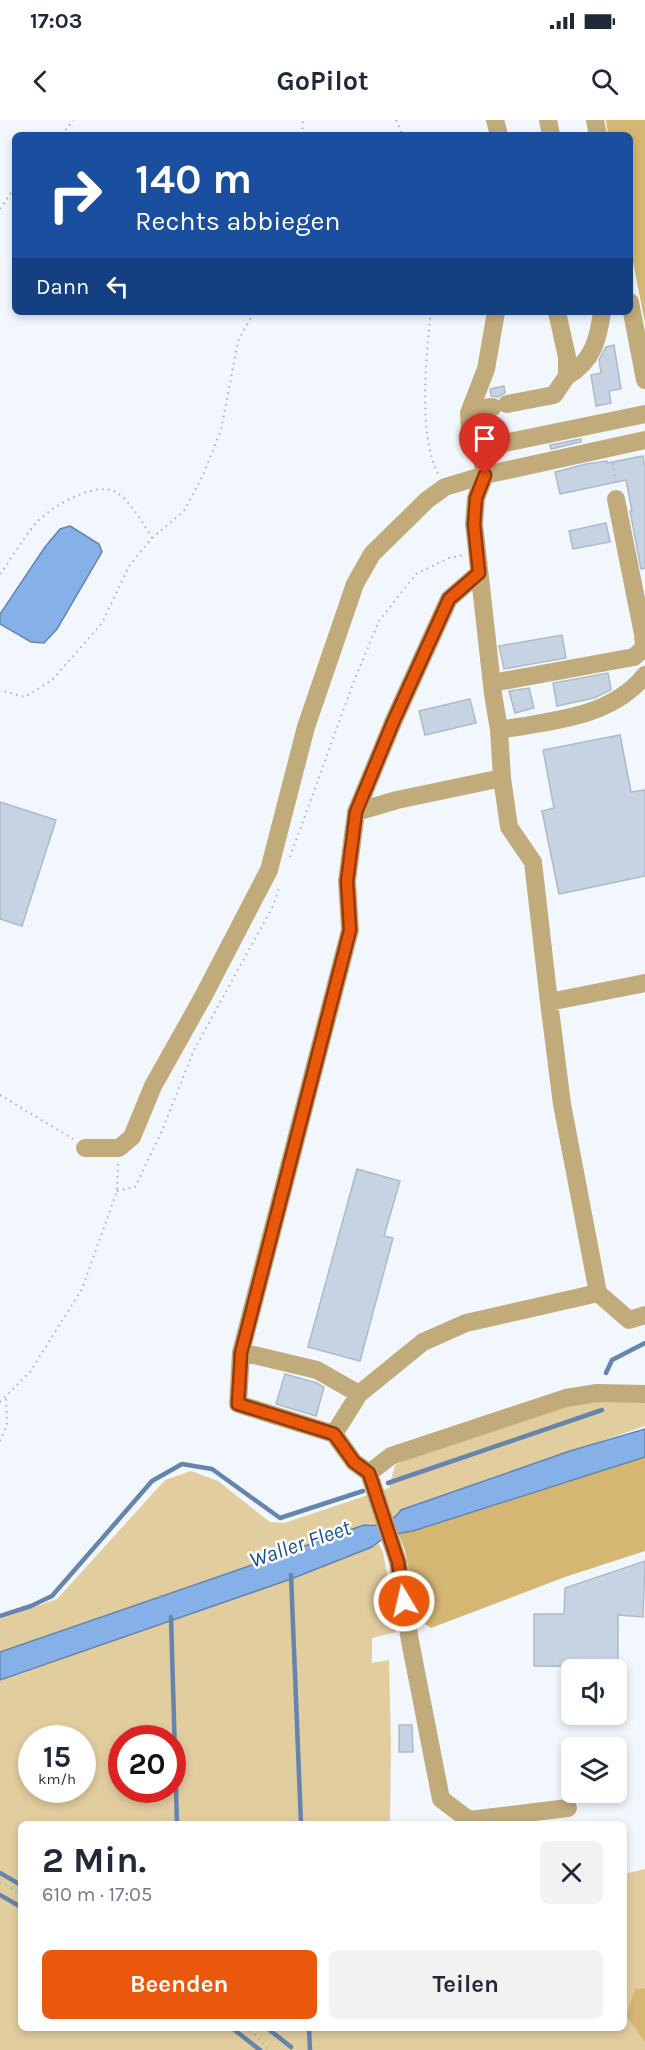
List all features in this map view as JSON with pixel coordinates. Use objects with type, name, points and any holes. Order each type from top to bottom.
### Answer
[{"type":"street","points":[[495,315],[486,369],[468,413],[474,439],[486,447],[645,414]]},
{"type":"street","points":[[558,315],[567,357],[567,376]]},
{"type":"street","points":[[602,315],[593,349],[581,368],[567,376],[554,395],[489,407],[484,422],[485,475],[476,498],[474,524],[509,827],[533,862],[562,1104],[598,1293],[628,1320],[645,1315]]},
{"type":"street","points":[[632,315],[645,380]]},
{"type":"street","points":[[85,1148],[119,1148],[132,1137],[153,1086],[204,995],[269,870],[306,727],[355,584],[372,554],[428,500],[445,487],[485,475],[645,440]]},
{"type":"street","points":[[492,683],[634,657],[644,648],[616,499]]},
{"type":"street","points":[[479,573],[449,599],[394,720],[356,812],[347,881],[350,930],[241,1353],[238,1404],[334,1434],[354,1462],[369,1473],[398,1562],[410,1641],[441,1799],[469,1820],[568,1808]]},
{"type":"street","points":[[499,730],[580,715],[617,701],[635,688],[645,675]]},
{"type":"street","points":[[356,812],[397,800],[502,778]]},
{"type":"street","points":[[549,1002],[645,983]]},
{"type":"street","points":[[334,1434],[359,1394],[423,1342],[466,1323],[598,1293]]},
{"type":"street","points":[[241,1353],[317,1370],[359,1394]]},
{"type":"street","points":[[369,1473],[391,1456],[566,1398],[597,1393],[645,1394]]},
{"type":"path","points":[[0,210],[12,192]]},
{"type":"path","points":[[0,690],[25,697],[52,680],[102,623],[129,566],[152,538],[184,511],[203,475],[221,430],[238,341],[252,315]]},
{"type":"path","points":[[431,315],[425,398],[430,447],[435,469],[445,487]]},
{"type":"path","points":[[0,574],[37,522],[67,501],[90,490],[113,491],[126,502],[152,538]]},
{"type":"path","points":[[0,1095],[49,1123],[85,1148]]},
{"type":"path","points":[[0,1402],[30,1372],[82,1289],[117,1191],[119,1148]]},
{"type":"path","points":[[0,1441],[7,1425],[6,1398]]},
{"type":"path","points":[[0,1882],[18,1892]]},
{"type":"path","points":[[249,2031],[269,2050]]},
{"type":"shaded area","points":[[606,120],[645,120],[645,323],[633,261],[633,132],[608,132]]},
{"type":"shaded area","points":[[612,1400],[645,1402],[645,1426],[401,1510],[385,1523],[364,1525],[0,1652],[0,1619],[57,1599],[165,1480],[191,1471],[218,1481],[270,1522],[284,1523],[389,1488],[395,1465],[442,1444],[574,1404]]},
{"type":"shaded area","points":[[645,1457],[645,1551],[565,1577],[431,1628],[418,1619],[405,1550],[398,1533],[413,1531]]},
{"type":"shaded area","points":[[378,1542],[383,1552],[396,1622],[396,1632],[372,1638],[372,1663],[389,1660],[390,1821],[18,1821],[18,2031],[627,2031],[627,2016],[645,2043],[645,2050],[0,2050],[0,1680],[291,1579],[372,1547]]},
{"type":"shaded area","points":[[645,1869],[645,1988],[635,1989],[627,2012],[627,1873]]},
{"type":"shaded area","points":[[645,1988],[645,2043],[627,2016],[635,1989]]},
{"type":"water","points":[[70,526],[99,544],[102,552],[57,629],[44,643],[31,642],[0,624],[0,614],[45,547],[60,529]]},
{"type":"water","points":[[645,1429],[645,1457],[391,1536],[372,1547],[291,1579],[0,1680],[0,1652],[364,1525],[385,1523],[401,1510],[570,1451]]},
{"type":"building","points":[[614,345],[621,389],[609,391],[611,403],[596,406],[591,375],[601,373],[599,360],[606,347]]},
{"type":"building","points":[[504,386],[505,393],[498,397],[491,396],[490,389]]},
{"type":"building","points":[[581,439],[581,442],[551,449],[550,445]]},
{"type":"building","points":[[643,456],[645,568],[641,569],[626,480],[560,494],[555,472],[586,464],[607,461],[607,463]]},
{"type":"building","points":[[606,523],[610,542],[573,549],[569,531]]},
{"type":"building","points":[[562,635],[566,658],[504,669],[499,646]]},
{"type":"building","points":[[608,673],[611,689],[609,691],[594,698],[557,706],[553,683]]},
{"type":"building","points":[[529,688],[534,708],[515,713],[509,691]]},
{"type":"building","points":[[470,699],[476,723],[425,735],[419,711]]},
{"type":"building","points":[[620,735],[631,792],[645,790],[645,876],[559,894],[542,811],[554,808],[543,750]]},
{"type":"building","points":[[0,802],[56,820],[22,926],[0,919]]},
{"type":"building","points":[[357,1169],[400,1181],[384,1236],[393,1238],[360,1361],[308,1347]]},
{"type":"building","points":[[285,1374],[324,1387],[316,1416],[276,1404]]},
{"type":"building","points":[[645,1561],[643,1617],[618,1615],[618,1659],[561,1659],[561,1666],[534,1666],[534,1614],[564,1614],[565,1588]]},
{"type":"building","points":[[399,1725],[412,1725],[413,1752],[399,1752]]},
{"type":"waterway","points":[[606,1373],[612,1360],[645,1343]]},
{"type":"waterway","points":[[388,1483],[602,1410]]},
{"type":"waterway","points":[[0,1616],[52,1596],[152,1481],[182,1464],[212,1469],[280,1518],[363,1491]]},
{"type":"waterway","points":[[291,1575],[301,1821]]},
{"type":"waterway","points":[[171,1617],[177,1821]]},
{"type":"waterway","points":[[0,1873],[18,1883]]},
{"type":"waterway","points":[[0,1895],[18,1905]]},
{"type":"waterway","points":[[236,2031],[260,2050]]},
{"type":"waterway","points":[[271,2031],[291,2047]]},
{"type":"waterway","points":[[309,2031],[310,2050]]},
{"type":"route","points":[[404,1601],[398,1562],[369,1473],[354,1462],[334,1434],[238,1404],[241,1353],[350,930],[347,881],[356,812],[394,720],[449,599],[479,573],[474,524],[476,498],[485,475]]},
{"type":"water label","name":"Waller Fleet","points":[[300,1544]]}]
